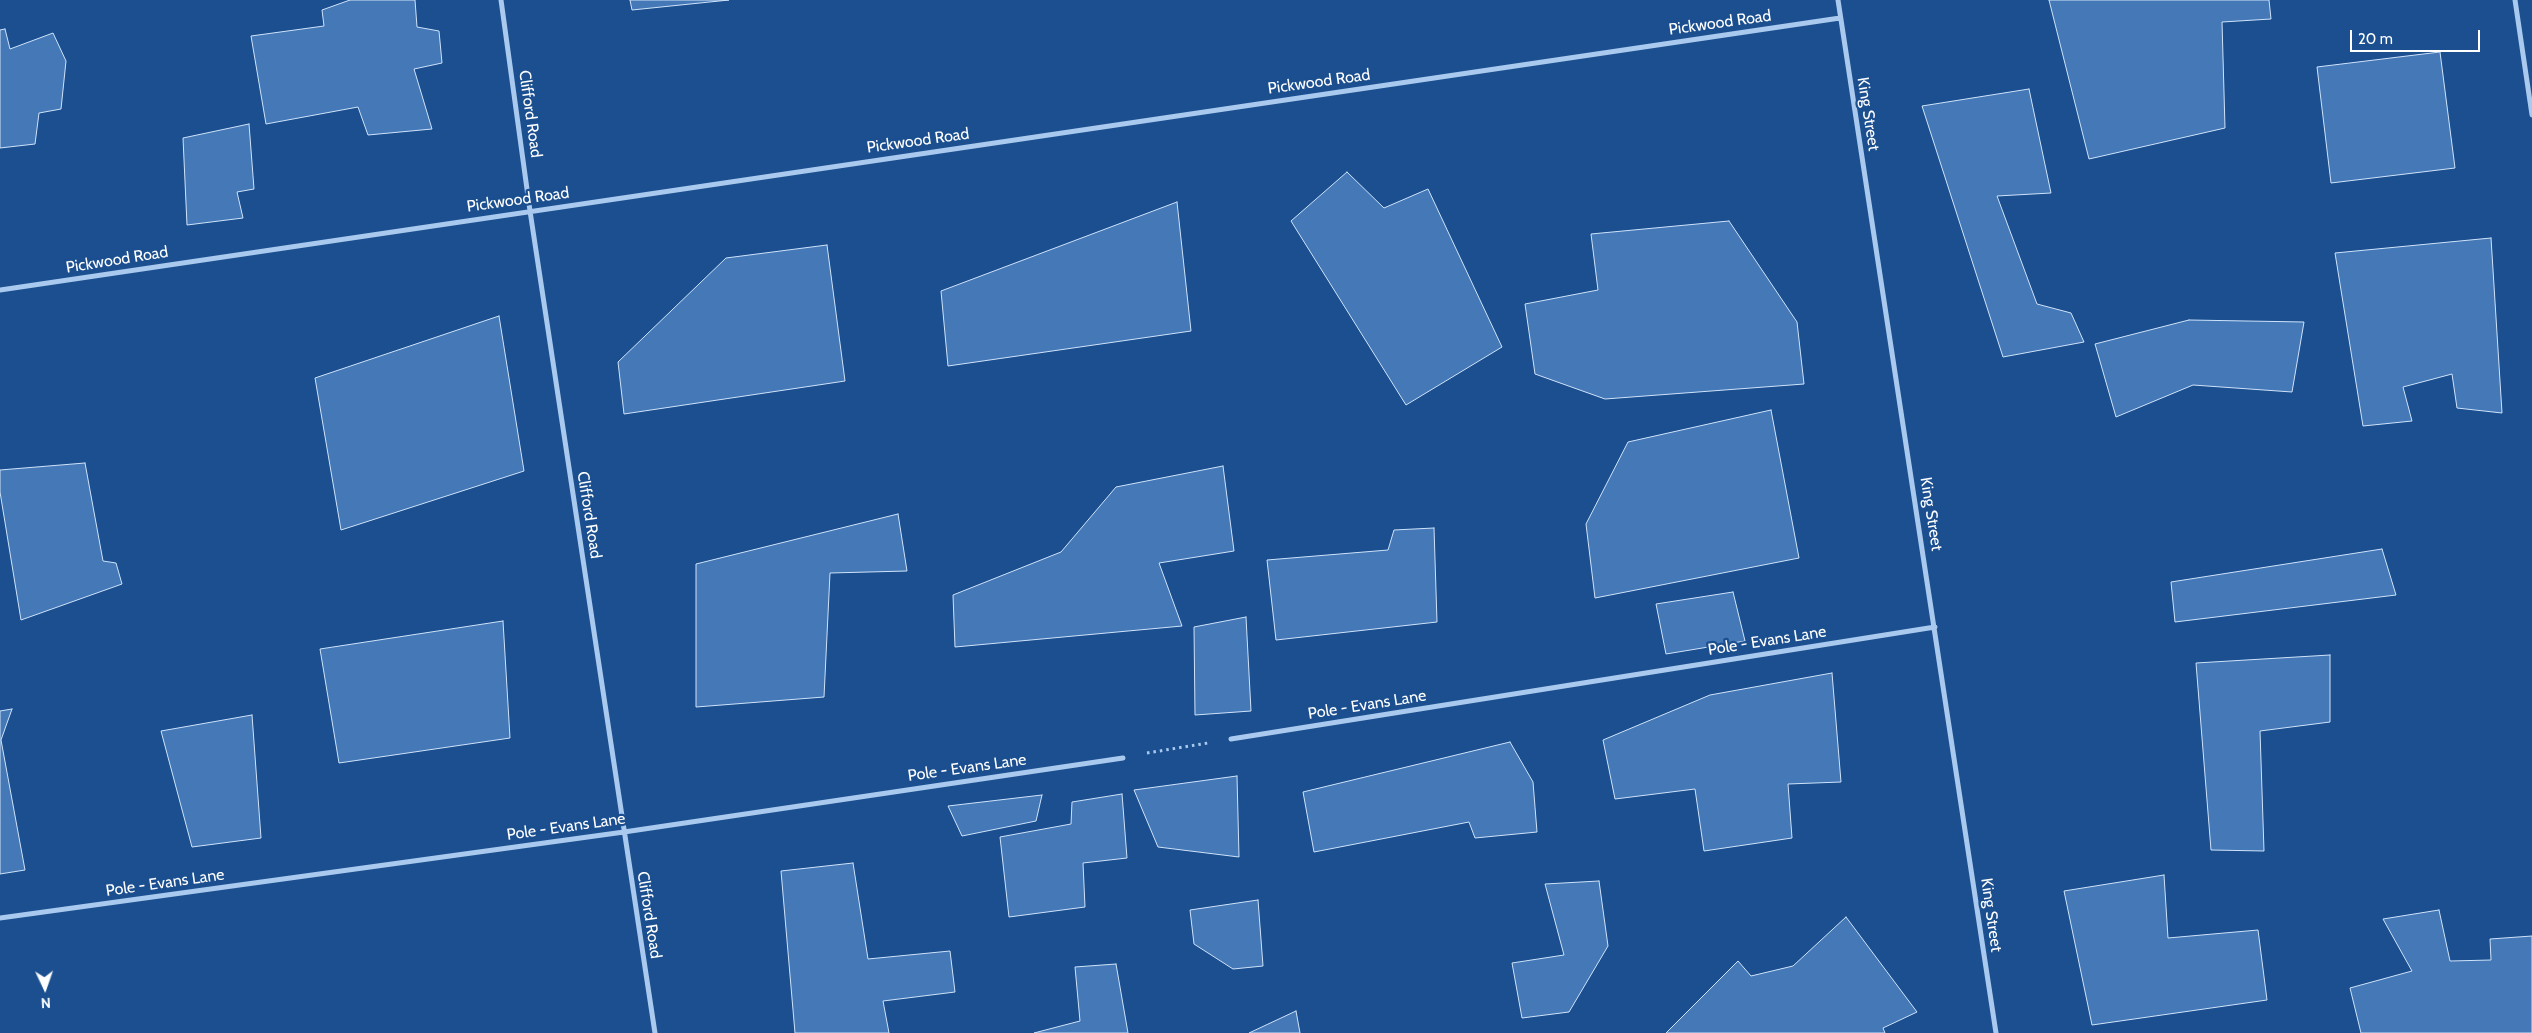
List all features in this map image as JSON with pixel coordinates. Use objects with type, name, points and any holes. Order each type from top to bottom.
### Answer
[{"type":"street","name":"Clifford Road","points":[[501,0],[530,211],[654,1033]]},
{"type":"street","name":"King Street","points":[[1838,0],[1996,1033]]},
{"type":"street","points":[[2515,0],[2532,115]]},
{"type":"street","name":"Pickwood Road","points":[[0,290],[1840,18]]},
{"type":"street","name":"Pole - Evans Lane","points":[[1231,739],[1935,628]]},
{"type":"street","name":"Pole - Evans Lane","points":[[0,918],[624,832],[1124,758]]},
{"type":"path","points":[[1124,758],[1231,739]]},
{"type":"building","points":[[350,0],[415,0],[417,27],[439,31],[442,63],[414,69],[432,129],[368,135],[358,107],[266,124],[251,36],[324,26],[322,10]]},
{"type":"building","points":[[630,0],[729,0],[632,10]]},
{"type":"building","points":[[2049,0],[2269,0],[2271,19],[2222,22],[2225,128],[2089,159]]},
{"type":"building","points":[[5,29],[10,49],[53,33],[66,61],[61,109],[39,113],[35,144],[0,148],[0,30]]},
{"type":"building","points":[[2440,52],[2455,168],[2331,183],[2317,67]]},
{"type":"building","points":[[2029,89],[2051,193],[1997,196],[2037,304],[2071,313],[2084,342],[2003,357],[1922,106]]},
{"type":"building","points":[[249,124],[254,189],[237,192],[243,218],[187,225],[183,138]]},
{"type":"building","points":[[1347,172],[1384,208],[1428,189],[1502,347],[1406,405],[1291,221]]},
{"type":"building","points":[[1177,202],[1191,331],[948,366],[941,291]]},
{"type":"building","points":[[1729,221],[1797,322],[1804,384],[1605,399],[1535,374],[1525,304],[1598,290],[1591,234]]},
{"type":"building","points":[[2491,238],[2502,413],[2457,408],[2452,374],[2403,387],[2412,421],[2363,426],[2335,253]]},
{"type":"building","points":[[827,245],[845,381],[624,414],[618,362],[726,258]]},
{"type":"building","points":[[499,316],[524,471],[341,530],[315,378]]},
{"type":"building","points":[[2189,320],[2304,322],[2292,392],[2193,385],[2116,417],[2095,344]]},
{"type":"building","points":[[1771,410],[1799,558],[1595,598],[1586,524],[1628,442]]},
{"type":"building","points":[[85,463],[103,561],[116,563],[122,584],[21,620],[0,492],[0,470]]},
{"type":"building","points":[[1223,466],[1234,551],[1159,563],[1182,626],[955,647],[953,595],[1061,552],[1116,487]]},
{"type":"building","points":[[898,514],[907,571],[830,573],[824,697],[696,707],[696,564]]},
{"type":"building","points":[[1434,528],[1437,622],[1276,640],[1267,560],[1388,550],[1394,530]]},
{"type":"building","points":[[2382,549],[2396,595],[2175,622],[2171,582]]},
{"type":"building","points":[[1733,592],[1745,641],[1666,654],[1656,604]]},
{"type":"building","points":[[1246,617],[1251,711],[1195,715],[1194,627]]},
{"type":"building","points":[[503,621],[510,738],[339,763],[320,649]]},
{"type":"building","points":[[2330,655],[2330,722],[2260,731],[2264,851],[2211,850],[2196,663]]},
{"type":"building","points":[[1832,673],[1841,782],[1788,784],[1792,838],[1704,851],[1695,789],[1615,799],[1603,740],[1710,695]]},
{"type":"building","points":[[12,709],[1,740],[25,870],[0,874],[0,711]]},
{"type":"building","points":[[252,715],[261,838],[192,847],[161,731]]},
{"type":"building","points":[[1510,742],[1533,782],[1537,832],[1475,838],[1469,822],[1314,852],[1303,792]]},
{"type":"building","points":[[1237,776],[1239,857],[1158,847],[1134,790]]},
{"type":"building","points":[[1122,794],[1127,858],[1083,863],[1085,907],[1009,917],[1000,837],[1071,824],[1072,802]]},
{"type":"building","points":[[1042,795],[1036,821],[962,836],[948,806]]},
{"type":"building","points":[[853,863],[868,959],[950,951],[955,992],[883,1001],[889,1033],[795,1033],[781,871]]},
{"type":"building","points":[[2164,875],[2168,938],[2258,930],[2267,1000],[2092,1025],[2064,891]]},
{"type":"building","points":[[1599,881],[1608,946],[1569,1012],[1522,1018],[1512,963],[1564,955],[1545,884]]},
{"type":"building","points":[[1258,900],[1263,966],[1233,969],[1194,944],[1190,910]]},
{"type":"building","points":[[2439,910],[2450,961],[2491,960],[2490,939],[2532,936],[2532,1033],[2361,1033],[2350,988],[2412,971],[2383,919]]},
{"type":"building","points":[[1846,917],[1917,1012],[1883,1028],[1885,1033],[1666,1033],[1738,961],[1751,976],[1793,966]]},
{"type":"building","points":[[1116,964],[1128,1033],[1034,1033],[1080,1021],[1075,967]]},
{"type":"building","points":[[1296,1011],[1300,1033],[1249,1033]]}]
